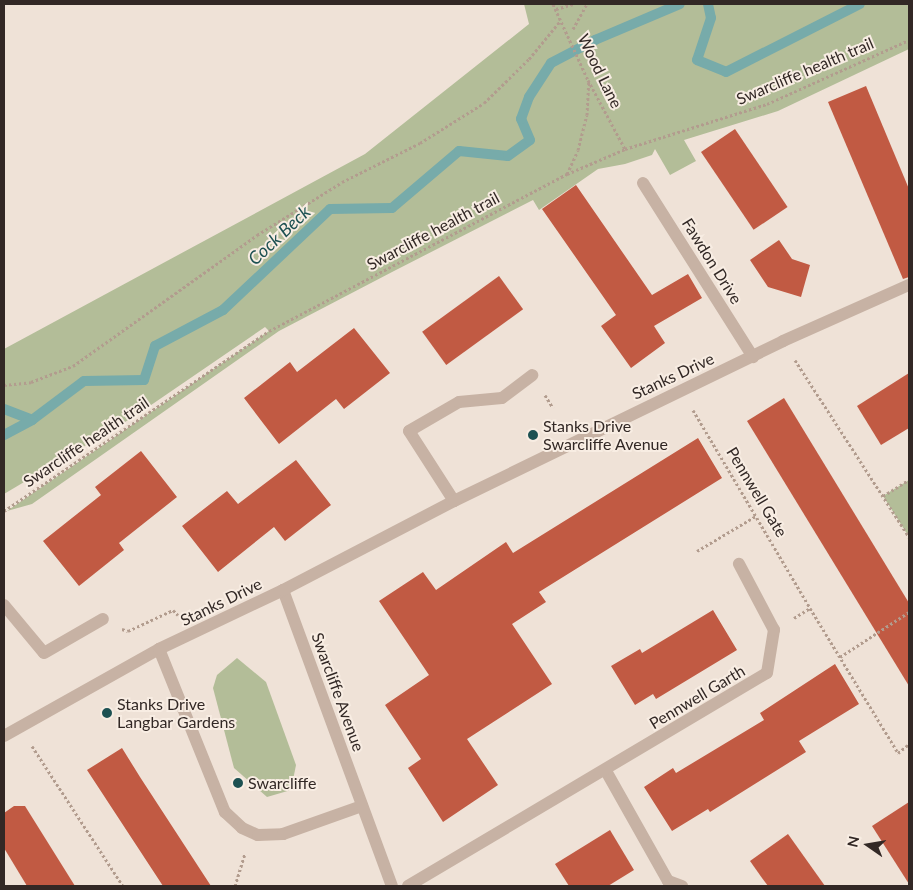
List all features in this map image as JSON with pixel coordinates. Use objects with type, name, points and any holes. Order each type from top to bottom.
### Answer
[{"type":"street","name":"Fawdon Drive","points":[[643,183],[753,357]]},
{"type":"street","name":"Stanks Drive","points":[[4,736],[159,650],[283,590],[454,501],[681,390],[753,357],[782,341],[909,285]]},
{"type":"street","points":[[454,501],[409,431],[458,402],[502,398],[532,375]]},
{"type":"street","points":[[739,564],[774,630]]},
{"type":"street","name":"Swarcliffe Avenue","points":[[283,590],[392,886]]},
{"type":"street","points":[[4,605],[44,653],[102,619]]},
{"type":"street","name":"Pennwell Garth","points":[[408,886],[606,771],[767,673],[774,630]]},
{"type":"street","points":[[159,650],[225,812],[249,834],[283,834],[362,806]]},
{"type":"street","points":[[606,771],[668,881],[682,886]]},
{"type":"path","name":"Wood Lane","points":[[553,4],[589,82],[625,149]]},
{"type":"path","points":[[556,9],[574,4]]},
{"type":"path","points":[[573,30],[588,4]]},
{"type":"path","points":[[4,384],[31,382],[73,366],[257,235],[342,182],[420,143],[484,104],[529,60],[561,20]]},
{"type":"path","name":"Swarcliffe health trail","points":[[4,512],[269,331],[567,174],[625,149],[767,104],[909,40]]},
{"type":"path","points":[[567,174],[578,150],[587,115],[589,82]]},
{"type":"path","points":[[782,341],[909,537]]},
{"type":"path","name":"Pennwell Gate","points":[[681,390],[810,608]]},
{"type":"path","points":[[883,496],[909,480]]},
{"type":"path","points":[[697,551],[756,516]]},
{"type":"path","points":[[774,630],[810,608],[898,753],[909,744]]},
{"type":"path","points":[[102,619],[128,631],[173,610],[191,634]]},
{"type":"path","points":[[840,657],[909,612]]},
{"type":"path","points":[[20,727],[122,886]]},
{"type":"path","points":[[235,886],[249,834]]},
{"type":"green space","points":[[524,4],[909,4],[909,49],[778,111],[684,140],[696,161],[670,175],[655,149],[652,155],[625,164],[598,169],[539,210],[533,200],[394,271],[279,331],[32,504],[7,511],[269,331],[265,327],[135,416],[4,494],[4,349],[365,154],[529,24]]},
{"type":"green space","points":[[909,480],[909,537],[883,496]]},
{"type":"green space","points":[[237,658],[266,682],[296,765],[291,790],[267,797],[234,768],[213,688],[217,675]]},
{"type":"building","points":[[866,86],[909,189],[909,277],[903,279],[828,102]]},
{"type":"building","points":[[735,129],[788,207],[754,230],[701,152]]},
{"type":"building","points":[[576,185],[652,295],[688,274],[702,298],[654,326],[665,343],[631,368],[601,326],[616,315],[542,209]]},
{"type":"building","points":[[779,240],[792,259],[810,265],[801,297],[768,287],[750,260]]},
{"type":"building","points":[[499,276],[523,309],[446,365],[422,332]]},
{"type":"building","points":[[354,328],[390,373],[344,409],[336,399],[279,444],[244,398],[290,362],[297,372]]},
{"type":"building","points":[[909,373],[909,428],[881,445],[857,406]]},
{"type":"building","points":[[784,398],[909,603],[909,686],[747,421]]},
{"type":"building","points":[[698,438],[722,478],[539,592],[546,602],[512,624],[552,684],[467,739],[498,785],[443,822],[408,768],[421,759],[385,705],[429,675],[379,601],[423,572],[436,590],[506,542],[513,553]]},
{"type":"building","points":[[141,451],[177,497],[119,543],[124,550],[79,586],[43,541],[101,495],[95,487]]},
{"type":"building","points":[[296,460],[331,505],[285,541],[274,527],[218,572],[182,526],[227,491],[238,504]]},
{"type":"building","points":[[713,610],[737,650],[656,699],[653,694],[635,705],[611,666],[640,649],[642,653]]},
{"type":"building","points":[[835,664],[859,704],[799,741],[806,752],[710,812],[708,809],[672,831],[644,787],[673,768],[676,773],[764,720],[760,713]]},
{"type":"building","points":[[122,748],[211,886],[163,886],[87,770]]},
{"type":"building","points":[[909,802],[909,884],[872,826]]},
{"type":"building","points":[[14,806],[25,806],[75,886],[27,886],[4,848],[4,813]]},
{"type":"building","points":[[610,830],[634,870],[608,886],[569,886],[555,864]]},
{"type":"building","points":[[788,834],[825,886],[768,886],[762,878],[750,861]]},
{"type":"waterway","name":"Cock Beck","points":[[4,409],[32,420],[84,381],[144,380],[155,346],[223,310],[330,209],[392,208],[459,151],[508,156],[530,140],[521,119],[529,97],[551,63],[595,40],[680,4]]},
{"type":"waterway","name":"Cock Beck","points":[[708,4],[711,18],[697,60],[726,72],[860,4]]},
{"type":"waterway","points":[[4,435],[32,420]]},
{"type":"place","name":"Stanks Drive Swarcliffe Avenue","points":[[533,435]]},
{"type":"place","name":"Stanks Drive Langbar Gardens","points":[[107,713]]},
{"type":"place","name":"Swarcliffe","points":[[238,783]]}]
